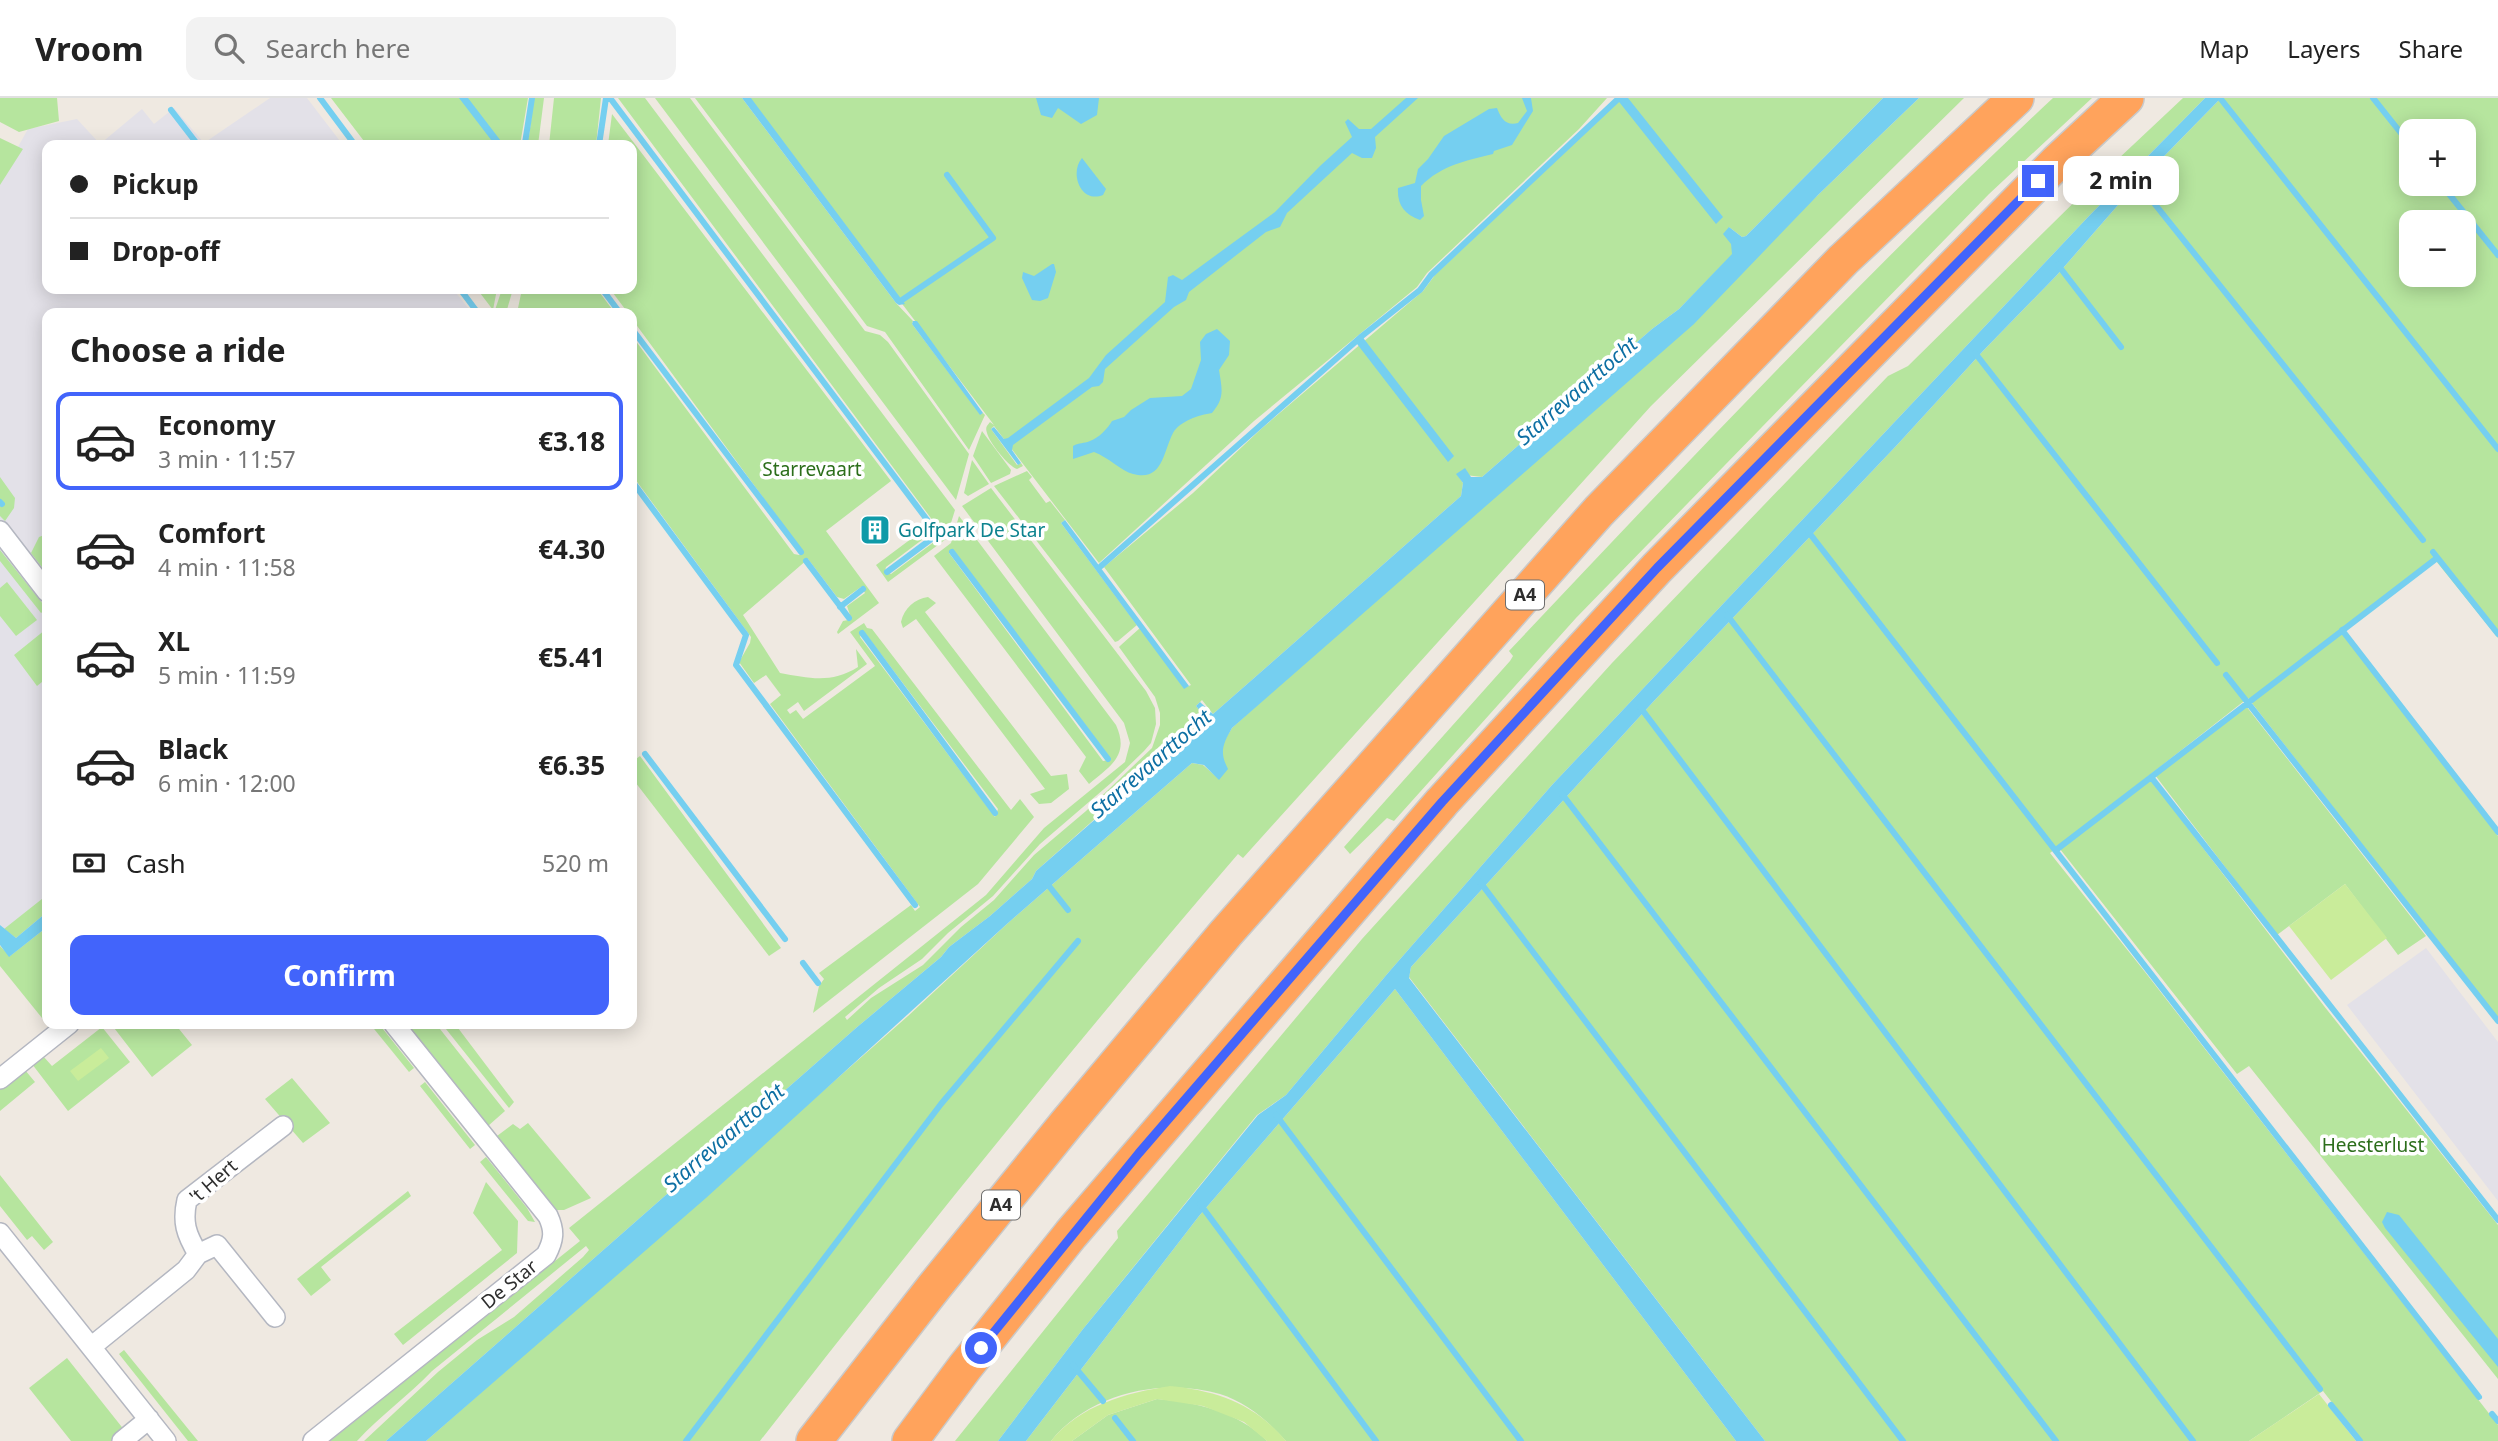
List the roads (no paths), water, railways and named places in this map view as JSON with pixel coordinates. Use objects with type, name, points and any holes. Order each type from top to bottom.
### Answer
[{"type":"highway","name":"A4","points":[[814,1441],[942,1277],[1217,944],[1590,522],[1843,260],[2016,98]]},
{"type":"highway","points":[[910,1441],[1071,1234],[1442,802],[1657,568],[2057,162],[2126,98]]},
{"type":"street","points":[[0,531],[42,586]]},
{"type":"street","points":[[0,1079],[63,1029]]},
{"type":"street","name":"De Star","points":[[313,1441],[546,1255],[553,1242],[554,1228],[548,1216],[398,1029]]},
{"type":"street","name":"'t Hert","points":[[198,1254],[184,1228],[183,1216],[187,1200],[282,1126]]},
{"type":"street","points":[[0,1233],[166,1441]]},
{"type":"street","points":[[91,1348],[186,1270],[198,1254],[217,1245],[275,1317]]},
{"type":"street","points":[[122,1441],[149,1419]]},
{"type":"water","points":[[459,98],[468,98],[500,140],[491,140]]},
{"type":"water","points":[[742,98],[751,98],[905,304],[896,303]]},
{"type":"water","points":[[1036,98],[1099,98],[1097,115],[1081,124],[1058,108],[1052,118],[1041,115]]},
{"type":"water","points":[[1406,98],[1418,98],[1375,137],[1376,148],[1372,158],[1362,158],[1352,153],[1287,213],[1280,227],[1266,232],[1189,292],[1186,300],[1174,307],[1105,369],[1103,382],[1099,386],[1092,387],[1013,445],[1012,450],[1021,463],[1018,465],[991,429],[994,427],[1004,439],[1008,438],[1089,378],[1106,355],[1165,302],[1168,277],[1173,275],[1182,280],[1275,212],[1352,137],[1345,122],[1348,119],[1359,129],[1371,129]]},
{"type":"water","points":[[1522,98],[1531,98],[1533,111],[1512,145],[1437,173],[1421,186],[1424,216],[1420,220],[1406,212],[1400,204],[1398,188],[1415,183],[1418,169],[1444,136],[1489,109],[1497,108],[1504,121],[1518,123],[1527,111]]},
{"type":"water","points":[[1616,98],[1628,98],[1723,217],[1716,224]]},
{"type":"water","points":[[1883,98],[1919,98],[1818,195],[1694,324],[1232,728],[1223,748],[1228,769],[1219,780],[1204,765],[1192,763],[1008,923],[706,1198],[426,1441],[386,1441],[856,1028],[941,957],[949,947],[1032,879],[1036,871],[1123,795],[1126,785],[1139,781],[1202,728],[1205,719],[1196,706],[1200,702],[1213,714],[1461,496],[1463,483],[1456,474],[1465,468],[1471,477],[1482,477],[1652,329],[1679,309],[1732,254],[1731,244],[1723,234],[1729,227],[1742,237],[1746,236]]},
{"type":"water","points":[[2205,98],[2221,98],[2132,189],[2057,275],[1653,702],[1411,967],[1409,978],[1765,1441],[1736,1441],[1395,989],[1199,1216],[1026,1441],[998,1441],[1083,1329],[1258,1115],[1286,1095],[1552,785],[2088,217]]},
{"type":"water","points":[[1082,158],[1106,189],[1103,195],[1089,195],[1079,186],[1077,171]]},
{"type":"water","points":[[1052,264],[1056,272],[1048,298],[1032,300],[1022,278],[1023,272],[1034,276]]},
{"type":"water","points":[[917,321],[983,413],[980,415],[912,324]]},
{"type":"water","points":[[1217,329],[1230,341],[1229,355],[1219,370],[1222,388],[1219,403],[1212,413],[1190,419],[1176,429],[1156,470],[1150,474],[1133,474],[1094,452],[1073,459],[1073,446],[1097,438],[1112,421],[1124,417],[1150,398],[1182,396],[1191,389],[1201,360],[1200,342],[1206,334]]},
{"type":"water","points":[[1361,335],[1454,456],[1448,462],[1354,340]]},
{"type":"water","points":[[1065,520],[1189,686],[1184,689],[1061,523]]},
{"type":"water","points":[[42,916],[42,931],[9,957],[0,945],[0,925],[16,938]]},
{"type":"water","points":[[2387,1212],[2399,1215],[2498,1339],[2498,1367],[2385,1228],[2382,1222]]},
{"type":"waterway","points":[[320,98],[351,140]]},
{"type":"waterway","points":[[525,140],[532,98]]},
{"type":"waterway","points":[[600,140],[606,98]]},
{"type":"waterway","points":[[610,98],[940,537]]},
{"type":"waterway","points":[[1101,566],[1362,336],[1420,290],[1431,275],[1619,98]]},
{"type":"waterway","points":[[2220,98],[2498,449]]},
{"type":"waterway","points":[[2373,98],[2399,131]]},
{"type":"waterway","points":[[171,110],[194,140]]},
{"type":"waterway","points":[[902,300],[993,238],[947,175]]},
{"type":"waterway","points":[[2134,178],[2423,540]]},
{"type":"waterway","points":[[2451,196],[2498,255]]},
{"type":"waterway","points":[[2058,265],[2121,347]]},
{"type":"waterway","points":[[464,294],[474,308]]},
{"type":"waterway","points":[[606,294],[616,308]]},
{"type":"waterway","points":[[637,336],[801,552]]},
{"type":"waterway","points":[[1975,353],[2217,663]]},
{"type":"waterway","points":[[637,488],[746,635],[736,665],[915,905]]},
{"type":"waterway","points":[[1807,530],[2479,1397]]},
{"type":"waterway","points":[[887,572],[938,534]]},
{"type":"waterway","points":[[952,552],[1108,759]]},
{"type":"waterway","points":[[2433,552],[2498,634]]},
{"type":"waterway","points":[[2056,850],[2437,558]]},
{"type":"waterway","points":[[806,561],[849,618]]},
{"type":"waterway","points":[[840,607],[863,589]]},
{"type":"waterway","points":[[1727,615],[2320,1389]]},
{"type":"waterway","points":[[2342,630],[2498,832]]},
{"type":"waterway","points":[[862,633],[995,813]]},
{"type":"waterway","points":[[2226,675],[2498,1021]]},
{"type":"waterway","points":[[1640,707],[2193,1441]]},
{"type":"waterway","points":[[645,754],[785,939]]},
{"type":"waterway","points":[[2151,777],[2498,1220]]},
{"type":"waterway","points":[[1562,794],[2056,1441]]},
{"type":"waterway","points":[[1045,881],[1068,910]]},
{"type":"waterway","points":[[1480,882],[1903,1441]]},
{"type":"waterway","points":[[686,1441],[941,1104],[1078,941]]},
{"type":"waterway","points":[[803,963],[818,983]]},
{"type":"waterway","points":[[1276,1115],[1521,1441]]},
{"type":"waterway","points":[[1200,1204],[1376,1441]]},
{"type":"waterway","points":[[1073,1365],[1103,1401]]},
{"type":"waterway","points":[[2331,1405],[2360,1441]]},
{"type":"waterway","points":[[2492,1414],[2498,1421]]},
{"type":"waterway","points":[[1115,1418],[1133,1441]]},
{"type":"place","name":"Golfpark De Star","points":[[875,530]]},
{"type":"water label","name":"Starrevaarttocht","points":[[1577,391]]},
{"type":"water label","name":"Starrevaarttocht","points":[[1151,764]]},
{"type":"water label","name":"Starrevaarttocht","points":[[724,1138]]},
{"type":"park label","name":"Starrevaart","points":[[812,469]]},
{"type":"park label","name":"Heesterlust","points":[[2373,1145]]}]
